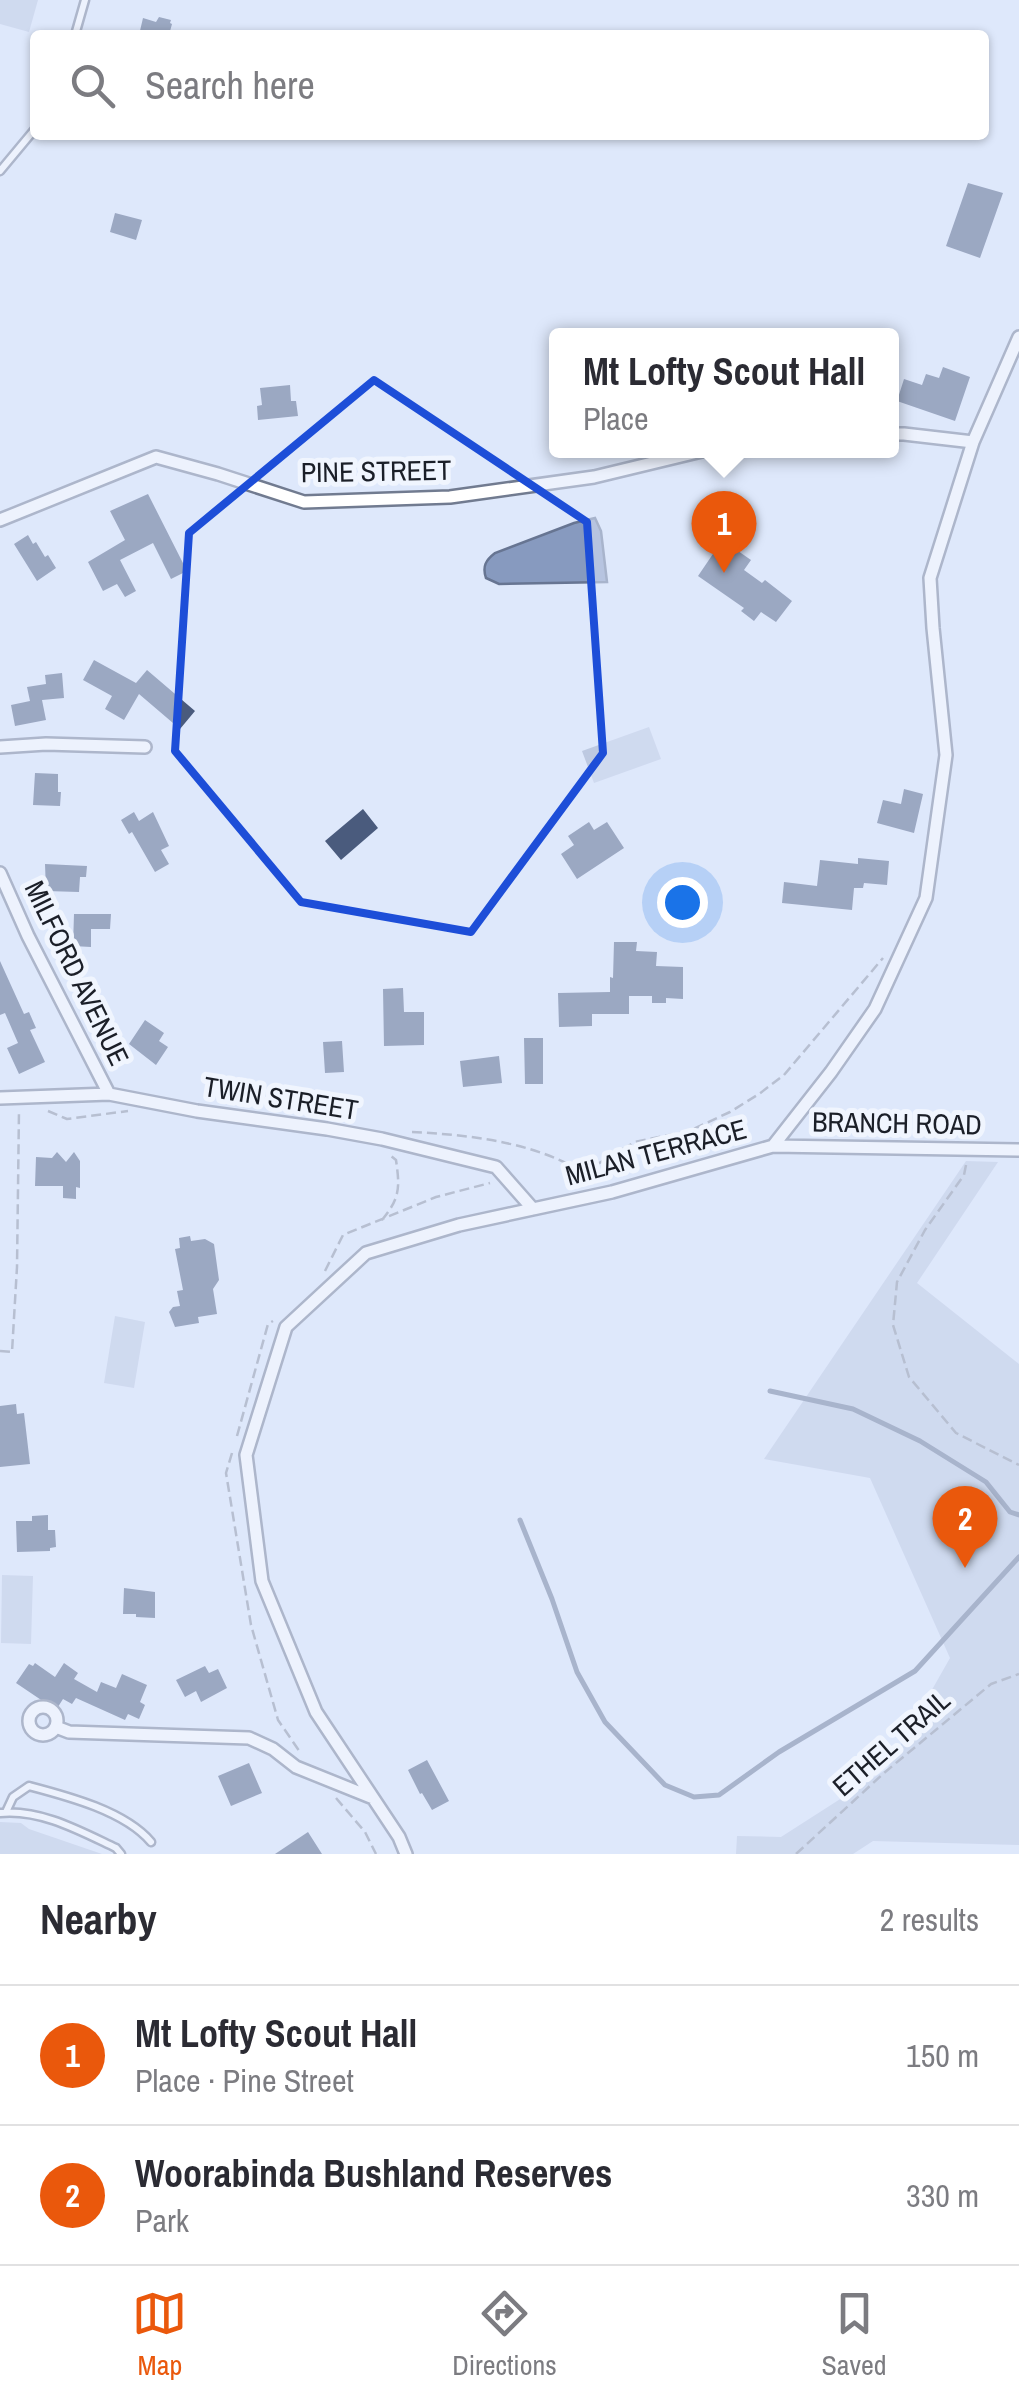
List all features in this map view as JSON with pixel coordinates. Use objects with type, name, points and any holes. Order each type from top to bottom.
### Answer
[{"type":"street","name":"MILAN TERRACE","points":[[406,1854],[399,1837],[316,1712],[262,1581],[246,1455],[286,1327],[366,1253],[458,1225],[612,1192],[773,1146],[831,1072],[876,1009],[926,898],[946,756],[930,578],[974,442],[1019,337]]},
{"type":"street","points":[[899,434],[974,442]]},
{"type":"street","name":"PINE STREET","points":[[0,520],[156,457],[304,502],[450,497],[594,477],[673,458]]},
{"type":"street","points":[[0,747],[145,746]]},
{"type":"street","name":"MILFORD AVENUE","points":[[0,874],[109,1094]]},
{"type":"street","name":"TWIN STREET","points":[[0,1098],[109,1094],[382,1139],[496,1167],[533,1209]]},
{"type":"street","name":"BRANCH ROAD","points":[[773,1146],[1019,1150]]},
{"type":"street","points":[[56,1727],[69,1732],[249,1738],[273,1749],[296,1767],[373,1798]]},
{"type":"lane","points":[[77,30],[85,0]]},
{"type":"lane","points":[[0,171],[30,135]]},
{"type":"lane","points":[[3,1812],[29,1786],[107,1812],[139,1828],[151,1842]]},
{"type":"lane","points":[[3,1812],[58,1821],[121,1854]]},
{"type":"path","points":[[584,1172],[636,1142],[689,1131],[730,1112],[772,1084],[809,1048],[836,1011],[889,953]]},
{"type":"path","points":[[0,1351],[12,1352],[20,1099]]},
{"type":"path","points":[[382,1139],[401,1131],[460,1134],[534,1150],[576,1167],[612,1192]]},
{"type":"path","points":[[968,1150],[964,1175],[925,1230],[897,1282],[893,1324],[909,1376],[956,1432],[1019,1465]]},
{"type":"path","points":[[381,1221],[396,1204],[400,1183],[396,1160],[388,1154]]},
{"type":"path","points":[[322,1276],[343,1236],[436,1196],[506,1179]]},
{"type":"path","points":[[237,1436],[268,1324],[280,1316]]},
{"type":"path","points":[[232,1454],[226,1473],[251,1625],[278,1720],[315,1773],[365,1832],[376,1854]]},
{"type":"path","name":"ETHEL TRAIL","points":[[796,1854],[884,1772],[991,1684],[1019,1674]]},
{"type":"highlighted area","points":[[374,380],[587,522],[603,753],[471,932],[301,902],[175,751],[189,533]]},
{"type":"shaded area","points":[[0,0],[38,0],[29,32],[0,24]]},
{"type":"shaded area","points":[[595,518],[601,531],[607,582],[499,584],[486,578],[486,564],[495,553]]},
{"type":"shaded area","points":[[649,727],[661,759],[594,783],[582,751]]},
{"type":"shaded area","points":[[966,1161],[998,1162],[917,1283],[1019,1364],[1019,1845],[873,1841],[853,1854],[736,1854],[737,1836],[781,1837],[887,1769],[950,1658],[870,1478],[764,1459]]},
{"type":"shaded area","points":[[115,1316],[145,1322],[134,1388],[104,1383]]},
{"type":"shaded area","points":[[2,1575],[33,1576],[31,1644],[1,1643]]},
{"type":"shaded area","points":[[0,1822],[21,1823],[102,1854],[0,1854]]},
{"type":"building","points":[[159,17],[171,20],[170,30],[140,30],[143,18],[156,22]]},
{"type":"building","points":[[968,183],[1003,193],[980,258],[946,246]]},
{"type":"building","points":[[115,213],[142,220],[136,240],[110,232]]},
{"type":"building","points":[[943,367],[970,377],[955,421],[899,402],[904,379],[922,385],[926,374],[939,378]]},
{"type":"building","points":[[290,385],[291,401],[296,401],[298,416],[258,420],[257,406],[262,405],[260,388]]},
{"type":"building","points":[[148,494],[187,571],[171,579],[153,543],[120,560],[136,591],[125,597],[117,584],[103,591],[88,562],[125,540],[110,511]]},
{"type":"building","points":[[28,535],[56,568],[37,581],[14,544]]},
{"type":"building","points":[[728,544],[751,560],[744,570],[792,601],[776,622],[761,612],[754,621],[741,611],[744,608],[698,576],[717,548],[723,553]]},
{"type":"building","points":[[94,660],[136,683],[147,670],[195,711],[180,729],[139,694],[124,720],[105,709],[112,696],[83,680]]},
{"type":"building","points":[[62,673],[64,698],[42,700],[46,720],[15,726],[11,705],[30,701],[27,687],[46,684],[45,675]]},
{"type":"building","points":[[35,773],[58,774],[60,806],[33,805]]},
{"type":"building","points":[[904,789],[923,794],[914,833],[877,823],[883,800],[901,804]]},
{"type":"building","points":[[363,809],[378,828],[341,860],[325,841]]},
{"type":"building","points":[[134,812],[139,821],[153,812],[169,846],[161,850],[169,864],[155,872],[121,820]]},
{"type":"building","points":[[589,822],[594,830],[607,822],[624,848],[577,879],[561,854],[574,845],[568,836]]},
{"type":"building","points":[[858,858],[889,861],[887,885],[864,883],[863,888],[854,888],[852,910],[782,903],[784,882],[817,886],[820,860],[858,864]]},
{"type":"building","points":[[45,864],[87,866],[86,877],[80,877],[79,892],[46,891]]},
{"type":"building","points":[[74,914],[111,914],[110,929],[91,929],[91,947],[73,946]]},
{"type":"building","points":[[614,942],[637,942],[636,951],[657,952],[656,966],[683,967],[683,999],[666,998],[666,1003],[652,1003],[652,996],[629,996],[629,1014],[592,1014],[592,1026],[559,1027],[558,993],[610,992]]},
{"type":"building","points":[[0,961],[24,1014],[29,1012],[36,1028],[30,1030],[45,1062],[19,1074],[7,1048],[18,1043],[5,1013],[0,1015]]},
{"type":"building","points":[[403,988],[404,1012],[424,1012],[424,1045],[384,1046],[383,989]]},
{"type":"building","points":[[145,1020],[164,1033],[159,1041],[168,1047],[156,1065],[129,1044]]},
{"type":"building","points":[[524,1038],[543,1038],[543,1084],[525,1084]]},
{"type":"building","points":[[342,1041],[344,1072],[325,1073],[323,1042]]},
{"type":"building","points":[[499,1056],[502,1083],[463,1087],[460,1061]]},
{"type":"building","points":[[57,1152],[66,1162],[74,1152],[80,1161],[76,1199],[63,1198],[63,1186],[35,1186],[36,1157],[52,1158]]},
{"type":"building","points":[[190,1236],[191,1241],[205,1239],[214,1244],[219,1280],[213,1289],[217,1314],[198,1317],[199,1323],[175,1327],[169,1312],[180,1306],[177,1291],[183,1290],[175,1249],[180,1248],[179,1238]]},
{"type":"building","points":[[16,1404],[17,1414],[24,1413],[30,1464],[0,1467],[0,1406]]},
{"type":"building","points":[[48,1515],[48,1530],[55,1530],[56,1547],[50,1551],[17,1552],[16,1521]]},
{"type":"building","points":[[124,1588],[155,1592],[155,1618],[123,1614]]},
{"type":"building","points":[[35,1663],[55,1677],[64,1663],[78,1673],[74,1679],[97,1692],[101,1682],[116,1688],[122,1674],[147,1685],[139,1719],[128,1714],[125,1720],[76,1698],[72,1704],[63,1699],[56,1710],[16,1683],[29,1664]]},
{"type":"building","points":[[205,1666],[209,1673],[218,1669],[227,1688],[201,1702],[196,1691],[185,1697],[176,1680]]},
{"type":"building","points":[[427,1760],[449,1801],[432,1810],[408,1770]]},
{"type":"building","points":[[249,1763],[262,1793],[231,1806],[218,1776]]},
{"type":"building","points":[[308,1832],[322,1854],[275,1854]]},
{"type":"waterway","points":[[770,1391],[853,1409],[920,1441],[986,1482],[1010,1512],[1019,1515]]},
{"type":"waterway","points":[[520,1520],[577,1672],[605,1722],[665,1785],[694,1797],[719,1795],[779,1752],[915,1671],[1019,1557]]},
{"type":"place","name":"Mt Lofty Scout Hall","points":[[724,573]]},
{"type":"place","name":"Woorabinda Bushland Reserves","points":[[965,1568]]}]
